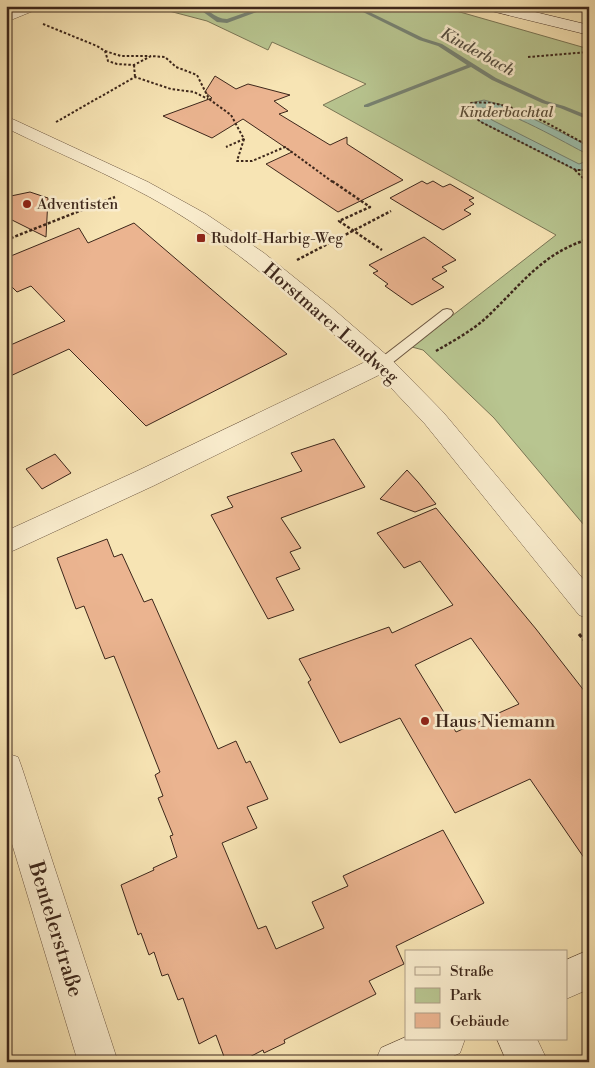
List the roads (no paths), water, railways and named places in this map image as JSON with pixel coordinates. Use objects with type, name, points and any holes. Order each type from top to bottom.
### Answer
[{"type":"street","points":[[6,17],[32,6]]},
{"type":"street","points":[[489,6],[589,30]]},
{"type":"street","points":[[518,6],[566,24]]},
{"type":"street","name":"Horstmarer Landweg","points":[[6,121],[141,186],[199,218],[256,258],[323,312],[382,364],[452,439],[589,607]]},
{"type":"street","points":[[6,543],[144,479],[382,364]]},
{"type":"street","name":"Bentelerstraße","points":[[6,768],[98,1062]]},
{"type":"street","points":[[568,979],[589,969]]},
{"type":"street","points":[[395,1062],[444,1040]]},
{"type":"street","points":[[517,1040],[528,1062]]},
{"type":"lane","points":[[382,364],[447,313]]},
{"type":"waterway","name":"Kinderbach","points":[[197,6],[219,21],[227,21],[271,6]]},
{"type":"waterway","name":"Kinderbach","points":[[353,6],[421,39],[440,45],[494,79],[544,102],[589,118]]},
{"type":"waterway","points":[[366,106],[471,65]]},
{"type":"place","name":"Adventisten","points":[[27,204]]},
{"type":"place","name":"Rudolf-Harbig-Weg","points":[[201,238]]},
{"type":"place","name":"Haus Niemann","points":[[425,721]]},
{"type":"park label","name":"Kinderbachtal","points":[[506,112]]}]
